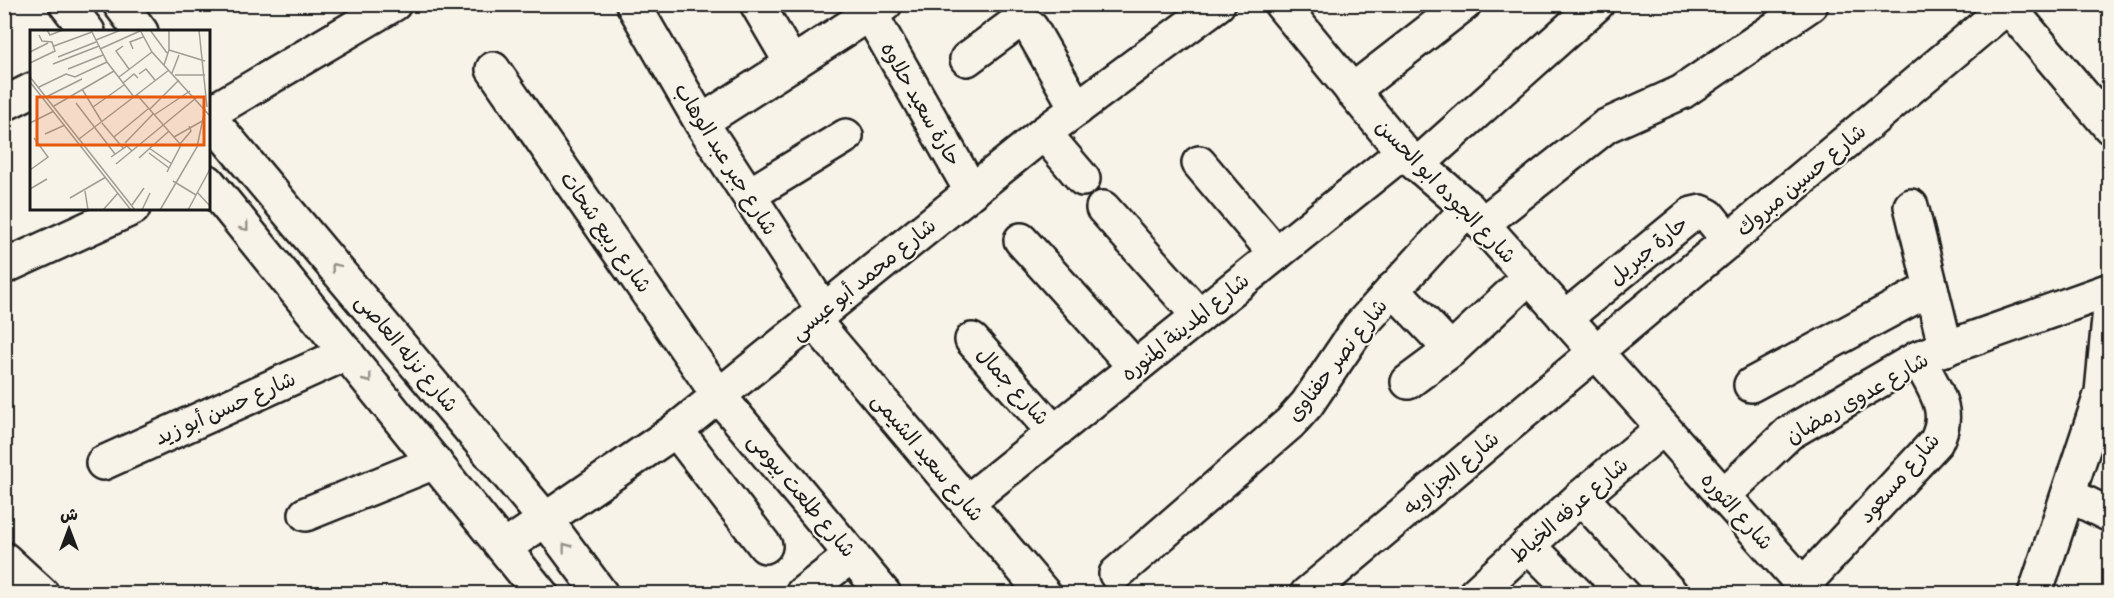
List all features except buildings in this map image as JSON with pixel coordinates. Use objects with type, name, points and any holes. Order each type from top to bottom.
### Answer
[{"type":"street","points":[[66,4],[86,30]]},
{"type":"street","points":[[120,4],[140,30]]},
{"type":"street","points":[[210,114],[394,4]]},
{"type":"street","name":"شارع جبر عبد الوهاب","points":[[633,4],[818,316]]},
{"type":"street","points":[[757,4],[792,64]]},
{"type":"street","name":"شارع محمد أبو عيسى","points":[[504,548],[676,430],[1044,133],[1218,4]]},
{"type":"street","name":"شارع الجوده ابو الحسن","points":[[1281,4],[1410,159],[1475,216],[1663,428]]},
{"type":"street","points":[[1352,91],[1464,4]]},
{"type":"street","name":"شارع المدينة المنوره","points":[[967,502],[1276,254],[1410,159],[1597,4]]},
{"type":"street","name":"شارع نصر حفناوى","points":[[1116,574],[1290,423],[1307,404],[1338,354],[1359,327],[1393,289],[1475,216],[1606,126],[1682,92],[1811,4]]},
{"type":"street","points":[[2007,5],[2109,127]]},
{"type":"street","name":"شارع حسين مبروك","points":[[1595,353],[2007,5]]},
{"type":"street","points":[[701,122],[878,10]]},
{"type":"street","name":"حارة سعيد حلاوه","points":[[878,10],[972,192]]},
{"type":"street","points":[[967,59],[1013,25],[1022,23],[1031,28],[1077,109]]},
{"type":"street","name":"شارع ربيع شحات","points":[[493,69],[719,396]]},
{"type":"street","points":[[4,104],[30,91]]},
{"type":"street","name":"شارع نزله العاصى","points":[[210,117],[546,520],[601,594]]},
{"type":"street","points":[[1044,133],[1083,179]]},
{"type":"street","points":[[748,195],[846,136]]},
{"type":"street","points":[[210,173],[244,159]]},
{"type":"street","points":[[1199,163],[1276,254]]},
{"type":"street","points":[[210,184],[541,594]]},
{"type":"street","name":"شارع مسعود","points":[[1807,589],[1936,442],[1944,426],[1932,353],[1931,288],[1911,206]]},
{"type":"street","points":[[1103,208],[1199,316]]},
{"type":"street","points":[[4,267],[129,210]]},
{"type":"street","name":"حارة جبريل","points":[[1565,318],[1692,213],[1701,212],[1708,216],[1729,241]]},
{"type":"street","points":[[1021,240],[1135,367]]},
{"type":"street","points":[[1408,382],[1451,350],[1529,277]]},
{"type":"street","points":[[1751,385],[1931,288]]},
{"type":"street","points":[[1393,289],[1451,350]]},
{"type":"street","name":"شارع عدوى رمضان","points":[[1724,496],[1789,434],[1932,353],[2109,290]]},
{"type":"street","points":[[2035,594],[2102,392],[2109,308]]},
{"type":"street","name":"شارع سعيد الشيمى","points":[[818,316],[1044,594]]},
{"type":"street","name":"شارع جمال","points":[[972,340],[1054,432]]},
{"type":"street","name":"شارع حسن أبو زيد","points":[[103,463],[347,353]]},
{"type":"street","name":"شارع الجزاويه","points":[[1307,594],[1595,353]]},
{"type":"street","name":"شارع طلعت بيومى","points":[[719,396],[884,594]]},
{"type":"street","name":"شارع الثوره","points":[[1663,428],[1807,589]]},
{"type":"street","name":"شارع عرفه الخياط","points":[[1475,594],[1581,496],[1663,428]]},
{"type":"street","points":[[676,430],[765,546]]},
{"type":"street","points":[[306,514],[435,462]]},
{"type":"street","points":[[2069,495],[2109,515]]},
{"type":"street","points":[[1581,496],[1671,594]]},
{"type":"street","points":[[1528,545],[1577,594]]},
{"type":"street","points":[[802,594],[852,555]]},
{"type":"street","points":[[4,559],[42,594]]}]
